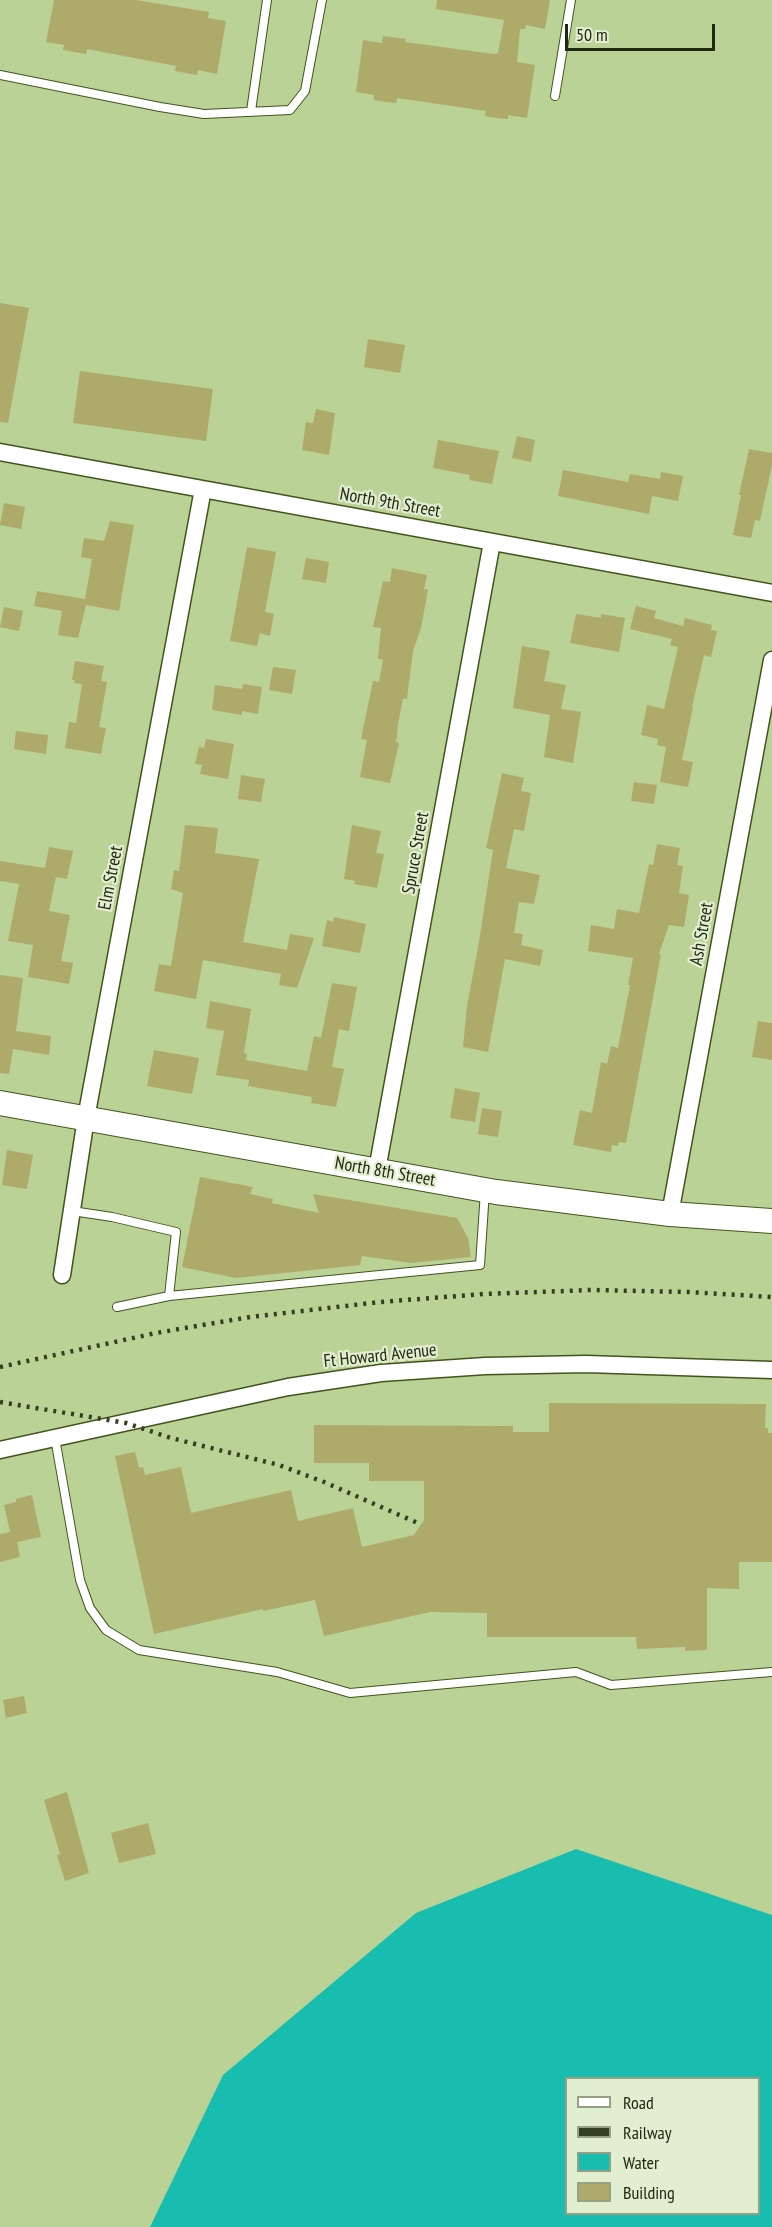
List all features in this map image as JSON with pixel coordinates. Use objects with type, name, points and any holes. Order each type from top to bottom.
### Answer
[{"type":"main road","name":"North 8th Street","points":[[0,1103],[485,1190],[586,1205],[772,1221]]},
{"type":"street","name":"North 9th Street","points":[[0,452],[772,593]]},
{"type":"street","name":"Elm Street","points":[[62,1275],[86,1118],[203,489]]},
{"type":"street","name":"Spruce Street","points":[[377,1170],[492,542]]},
{"type":"street","name":"Ash Street","points":[[670,1214],[772,660]]},
{"type":"street","name":"Ft Howard Avenue","points":[[0,1450],[288,1387],[381,1373],[485,1365],[586,1364],[772,1370]]},
{"type":"lane","points":[[251,111],[267,0]]},
{"type":"lane","points":[[0,75],[204,114],[291,110],[305,91],[322,0]]},
{"type":"lane","points":[[555,96],[571,0]]},
{"type":"lane","points":[[117,1306],[169,1296],[480,1265],[485,1190]]},
{"type":"lane","points":[[72,1211],[112,1217],[176,1232],[169,1296]]},
{"type":"lane","points":[[55,1438],[80,1580],[90,1608],[105,1630],[139,1650],[277,1672],[350,1694],[576,1672],[611,1685],[772,1672]]},
{"type":"water","points":[[576,1849],[772,1915],[772,2227],[150,2227],[223,2075],[416,1913]]},
{"type":"building","points":[[54,0],[136,0],[209,12],[208,18],[226,21],[217,74],[198,70],[197,75],[175,71],[176,66],[87,49],[86,54],[63,50],[64,45],[46,42]]},
{"type":"building","points":[[437,0],[550,0],[545,29],[526,25],[525,29],[520,29],[517,62],[535,65],[527,118],[508,115],[508,119],[496,118],[485,116],[486,111],[397,98],[396,103],[386,102],[374,100],[374,95],[356,92],[363,40],[382,43],[383,36],[406,39],[405,42],[498,53],[504,20],[436,9]]},
{"type":"building","points":[[0,303],[29,308],[8,423],[0,422]]},
{"type":"building","points":[[368,339],[405,345],[400,373],[364,367]]},
{"type":"building","points":[[80,371],[213,389],[206,441],[73,423]]},
{"type":"building","points":[[316,409],[335,413],[329,455],[302,450],[306,422],[313,423]]},
{"type":"building","points":[[517,436],[535,440],[531,462],[512,458]]},
{"type":"building","points":[[438,440],[499,451],[492,484],[469,480],[470,475],[433,468]]},
{"type":"building","points":[[749,449],[772,453],[772,465],[760,521],[755,520],[751,538],[733,535]]},
{"type":"building","points":[[563,470],[628,482],[630,474],[660,479],[661,472],[683,476],[678,501],[652,496],[649,514],[558,496]]},
{"type":"building","points":[[4,503],[25,507],[21,529],[0,525]]},
{"type":"building","points":[[110,521],[134,525],[119,611],[86,605],[78,638],[58,635],[62,611],[34,606],[37,591],[85,599],[92,559],[81,557],[84,538],[104,541]]},
{"type":"building","points":[[247,547],[276,552],[265,612],[274,614],[270,636],[260,633],[257,646],[230,641]]},
{"type":"building","points":[[306,558],[329,562],[326,583],[302,579]]},
{"type":"building","points":[[392,568],[427,575],[424,589],[428,590],[421,628],[413,651],[407,699],[403,698],[397,729],[396,742],[399,743],[390,783],[360,777],[367,740],[361,739],[373,681],[379,682],[383,660],[378,658],[381,628],[373,627],[383,581],[390,582]]},
{"type":"building","points":[[636,606],[656,611],[654,618],[683,626],[685,618],[712,625],[711,630],[717,631],[711,657],[704,655],[682,760],[693,762],[688,787],[660,782],[666,747],[657,745],[658,739],[641,735],[647,705],[664,709],[678,647],[670,645],[672,639],[630,629]]},
{"type":"building","points":[[4,607],[23,611],[19,631],[0,627]]},
{"type":"building","points":[[576,614],[601,618],[601,614],[625,618],[619,652],[570,643]]},
{"type":"building","points":[[522,646],[550,651],[544,681],[566,685],[561,709],[581,712],[573,763],[544,757],[550,715],[513,708]]},
{"type":"building","points":[[75,661],[104,666],[101,681],[107,682],[99,727],[106,728],[101,754],[65,748],[69,722],[76,723],[82,684],[74,683],[75,680],[72,680]]},
{"type":"building","points":[[273,667],[296,670],[292,694],[269,690]]},
{"type":"building","points":[[243,684],[262,687],[258,714],[242,711],[242,715],[212,710],[215,685],[242,689]]},
{"type":"building","points":[[16,731],[48,735],[46,754],[14,749]]},
{"type":"building","points":[[206,739],[234,744],[228,779],[200,774],[202,765],[195,764],[199,747],[204,748]]},
{"type":"building","points":[[502,773],[524,778],[521,791],[531,793],[524,831],[514,829],[506,868],[540,875],[534,904],[519,902],[514,933],[523,934],[521,945],[543,950],[540,966],[505,959],[488,1052],[463,1047],[467,1006],[493,850],[486,848]]},
{"type":"building","points":[[241,775],[265,779],[261,802],[238,799]]},
{"type":"building","points":[[634,782],[657,785],[654,804],[631,801]]},
{"type":"building","points":[[185,825],[218,828],[215,853],[259,859],[243,942],[287,950],[290,934],[314,938],[297,988],[279,985],[281,974],[203,960],[196,999],[154,991],[159,964],[171,966],[183,893],[171,889],[174,870],[179,871]]},
{"type":"building","points":[[352,825],[381,831],[376,853],[384,854],[377,888],[354,884],[355,881],[344,879]]},
{"type":"building","points":[[657,844],[680,848],[677,865],[683,866],[679,893],[689,895],[684,927],[669,925],[659,954],[661,954],[626,1143],[619,1142],[618,1146],[612,1145],[611,1152],[573,1145],[580,1110],[592,1113],[601,1062],[607,1064],[611,1046],[618,1048],[633,958],[588,951],[591,925],[614,929],[617,909],[639,913],[649,864],[653,865]]},
{"type":"building","points":[[49,847],[73,851],[67,879],[56,877],[49,911],[70,915],[61,961],[73,963],[69,984],[28,977],[33,945],[8,941],[19,884],[0,881],[0,861],[45,868]]},
{"type":"building","points":[[334,917],[366,924],[360,953],[322,946],[327,920],[333,922]]},
{"type":"building","points":[[0,975],[23,978],[16,1031],[51,1036],[49,1055],[13,1049],[9,1074],[0,1073]]},
{"type":"building","points":[[332,983],[357,987],[349,1031],[339,1029],[332,1067],[344,1069],[336,1107],[311,1103],[312,1097],[248,1086],[249,1080],[216,1075],[224,1031],[206,1028],[210,1001],[251,1009],[244,1053],[247,1054],[246,1060],[307,1071],[314,1036],[321,1038]]},
{"type":"building","points":[[758,1021],[772,1023],[772,1060],[752,1057]]},
{"type":"building","points":[[154,1050],[199,1058],[192,1094],[147,1086]]},
{"type":"building","points":[[455,1088],[480,1093],[475,1122],[450,1118]]},
{"type":"building","points":[[482,1108],[502,1111],[498,1137],[478,1134]]},
{"type":"building","points":[[7,1150],[33,1155],[27,1189],[2,1185]]},
{"type":"building","points":[[200,1177],[253,1187],[250,1194],[273,1199],[272,1203],[319,1213],[313,1194],[457,1218],[468,1238],[471,1257],[411,1263],[362,1256],[360,1265],[236,1278],[182,1267]]},
{"type":"building","points":[[549,1403],[766,1404],[765,1428],[768,1428],[768,1433],[772,1433],[772,1562],[739,1562],[739,1589],[707,1588],[707,1650],[685,1651],[685,1647],[637,1649],[636,1637],[487,1637],[487,1613],[430,1612],[324,1636],[315,1600],[263,1611],[263,1609],[154,1634],[115,1456],[135,1452],[139,1468],[143,1467],[145,1475],[181,1467],[191,1513],[291,1490],[298,1521],[353,1508],[362,1547],[414,1535],[424,1520],[424,1481],[369,1481],[369,1463],[314,1463],[314,1425],[513,1426],[513,1432],[549,1432]]},
{"type":"building","points":[[32,1495],[41,1537],[17,1542],[20,1557],[0,1562],[0,1534],[10,1532],[4,1505]]},
{"type":"building","points":[[24,1696],[27,1713],[6,1718],[3,1700]]},
{"type":"building","points":[[67,1792],[89,1873],[65,1881],[57,1855],[60,1854],[44,1800]]},
{"type":"building","points":[[148,1823],[156,1854],[119,1863],[111,1833]]},
{"type":"railway","points":[[0,1367],[156,1333],[250,1317],[380,1302],[484,1294],[591,1290],[772,1297]]},
{"type":"railway","points":[[0,1402],[126,1423],[171,1438],[279,1465],[420,1524]]}]
